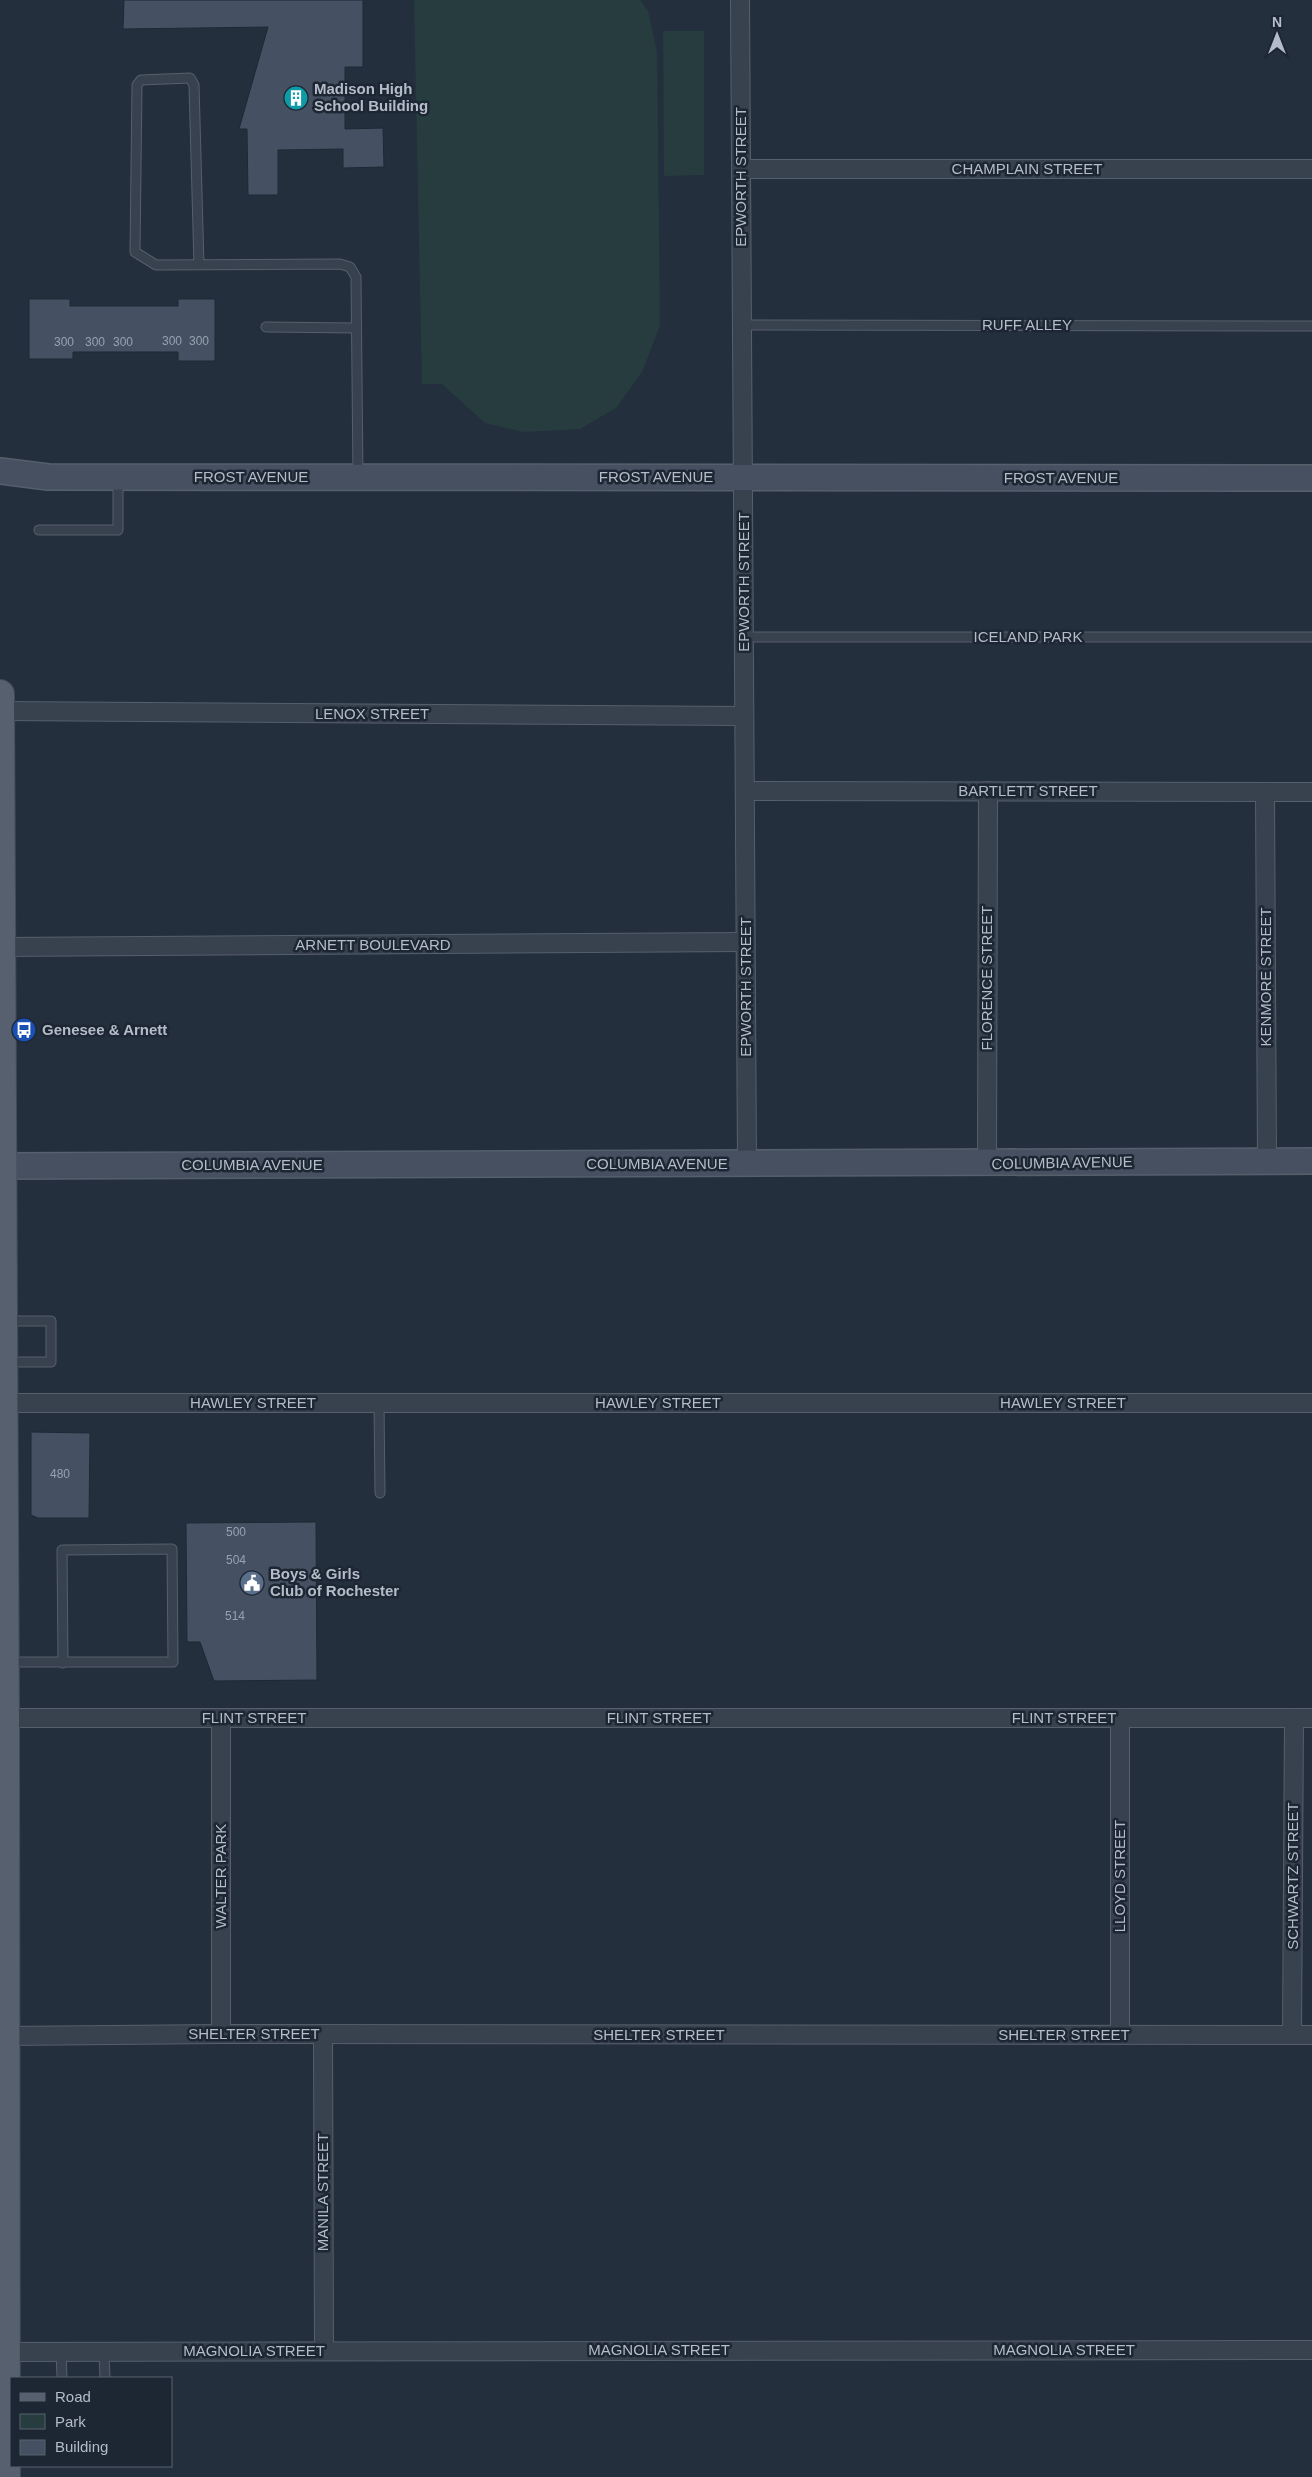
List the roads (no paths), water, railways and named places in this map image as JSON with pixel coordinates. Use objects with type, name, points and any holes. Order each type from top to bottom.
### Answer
[{"type":"main road","points":[[0,694],[2,1403],[5,1662],[3,1722],[5,2036],[3,2173],[6,2449]]},
{"type":"street","name":"EPWORTH STREET","points":[[740,0],[747,1164]]},
{"type":"street","name":"CHAMPLAIN STREET","points":[[741,169],[1312,169]]},
{"type":"street","name":"FROST AVENUE","points":[[0,471],[36,477],[1312,478]]},
{"type":"street","name":"LENOX STREET","points":[[0,711],[744,716]]},
{"type":"street","name":"BARTLETT STREET","points":[[745,790],[1312,792]]},
{"type":"street","name":"FLORENCE STREET","points":[[986,1164],[988,791]]},
{"type":"street","name":"KENMORE STREET","points":[[1265,792],[1267,1161]]},
{"type":"street","name":"ARNETT BOULEVARD","points":[[1,965],[746,942]]},
{"type":"street","name":"COLUMBIA AVENUE","points":[[2,1166],[986,1164],[1312,1161]]},
{"type":"street","name":"HAWLEY STREET","points":[[2,1403],[1312,1403]]},
{"type":"street","name":"FLINT STREET","points":[[3,1722],[221,1718],[1312,1718]]},
{"type":"street","name":"WALTER PARK","points":[[221,1718],[221,2034]]},
{"type":"street","name":"LLOYD STREET","points":[[1120,1718],[1120,2035]]},
{"type":"street","name":"SCHWARTZ STREET","points":[[1292,2035],[1294,1718]]},
{"type":"street","name":"SHELTER STREET","points":[[5,2036],[323,2034],[1312,2036]]},
{"type":"street","name":"MANILA STREET","points":[[323,2034],[324,2350]]},
{"type":"street","name":"MAGNOLIA STREET","points":[[6,2352],[324,2350],[1312,2350]]},
{"type":"lane","points":[[199,265],[194,85],[190,78],[141,80],[136,85],[135,252],[156,265],[199,265],[340,264],[350,267],[356,277],[358,477]]},
{"type":"lane","name":"RUFF ALLEY","points":[[742,325],[1312,326]]},
{"type":"lane","points":[[266,327],[356,328]]},
{"type":"lane","points":[[40,530],[118,530],[118,477]]},
{"type":"lane","name":"ICELAND PARK","points":[[744,637],[1312,637]]},
{"type":"lane","points":[[2,1307],[51,1322],[51,1362],[3,1362]]},
{"type":"lane","points":[[379,1403],[380,1493]]},
{"type":"lane","points":[[5,1662],[63,1663],[173,1662],[172,1549],[62,1550],[63,1663]]},
{"type":"lane","points":[[61,2352],[62,2377]]},
{"type":"lane","points":[[104,2352],[105,2377]]},
{"type":"place","name":"Madison High School Building","points":[[296,98]]},
{"type":"place","name":"Genesee & Arnett","points":[[24,1030]]},
{"type":"place","name":"Boys & Girls Club of Rochester","points":[[252,1583]]}]
